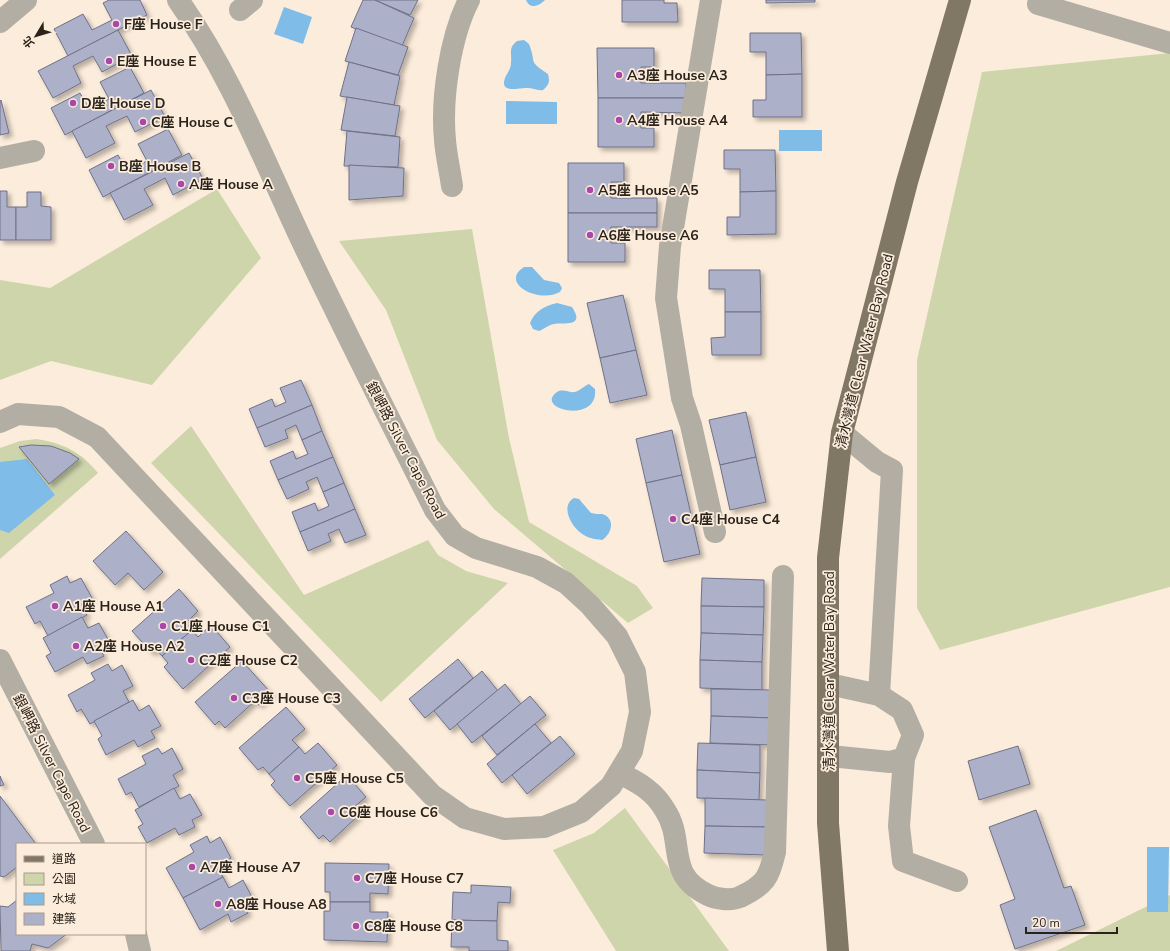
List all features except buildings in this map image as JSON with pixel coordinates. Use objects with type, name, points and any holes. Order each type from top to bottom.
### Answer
[{"type":"main road","name":"清水灣道 Clear Water Bay Road","points":[[838,951],[828,823],[830,756],[828,558],[842,433],[907,182],[960,0]]},
{"type":"street","points":[[0,22],[26,0]]},
{"type":"street","name":"銀岬路 Silver Cape Road","points":[[0,422],[18,414],[59,417],[97,437],[125,470],[432,795],[465,818],[504,829],[544,827],[581,812],[611,786],[632,751],[640,712],[635,672],[617,636],[590,605],[566,583],[537,567],[476,548],[455,536],[435,510],[328,297],[223,72],[201,32],[178,0]]},
{"type":"street","points":[[452,186],[445,140],[445,94],[452,48],[468,0]]},
{"type":"street","points":[[710,0],[670,246],[666,298],[682,398],[691,425],[715,532]]},
{"type":"street","points":[[1038,4],[1170,43]]},
{"type":"street","points":[[0,158],[34,151]]},
{"type":"street","points":[[842,433],[877,462],[892,470],[879,695]]},
{"type":"street","points":[[619,773],[638,781],[654,794],[666,811],[674,830],[681,872],[695,889],[715,898],[736,898],[756,890],[770,873],[775,852],[783,576]]},
{"type":"street","name":"銀岬路 Silver Cape Road","points":[[0,660],[6,689],[93,843]]},
{"type":"street","points":[[829,684],[879,695],[902,710],[913,735],[904,758],[900,826],[903,861],[957,880]]},
{"type":"street","points":[[830,756],[890,762],[904,758]]},
{"type":"street","points":[[136,935],[140,951]]},
{"type":"green space","points":[[1170,53],[1170,587],[940,650],[917,608],[917,360],[982,72]]},
{"type":"green space","points":[[217,189],[261,258],[152,385],[51,361],[0,380],[0,280],[50,288]]},
{"type":"green space","points":[[472,229],[509,438],[529,522],[637,586],[653,608],[628,623],[494,509],[437,440],[386,310],[339,241]]},
{"type":"green space","points":[[191,426],[304,595],[428,540],[438,555],[466,571],[508,583],[381,702],[151,463]]},
{"type":"green space","points":[[37,439],[64,446],[78,454],[98,473],[0,559],[0,448],[20,441]]},
{"type":"green space","points":[[625,808],[729,951],[616,951],[553,850],[594,833]]},
{"type":"green space","points":[[1170,895],[1170,951],[1056,951]]},
{"type":"water","points":[[526,0],[545,0],[540,4],[532,6]]},
{"type":"water","points":[[284,7],[312,17],[303,44],[274,34]]},
{"type":"water","points":[[524,40],[529,44],[535,64],[548,74],[549,79],[547,87],[543,90],[527,88],[512,89],[505,87],[505,78],[511,65],[511,48],[517,41]]},
{"type":"water","points":[[506,101],[557,102],[557,124],[506,124]]},
{"type":"water","points":[[779,130],[822,130],[822,151],[779,151]]},
{"type":"water","points":[[524,267],[532,267],[544,280],[559,283],[562,288],[560,292],[551,295],[542,295],[532,294],[524,290],[516,279],[517,273]]},
{"type":"water","points":[[557,303],[572,307],[576,314],[575,321],[572,323],[548,326],[539,331],[533,329],[530,323],[534,315],[544,307]]},
{"type":"water","points":[[589,384],[595,389],[594,400],[587,407],[578,410],[568,410],[553,404],[552,398],[557,392],[562,390],[575,392]]},
{"type":"water","points":[[27,459],[55,495],[9,533],[0,530],[0,462]]},
{"type":"water","points":[[574,498],[579,499],[591,513],[602,514],[611,522],[608,534],[602,540],[593,539],[586,536],[574,526],[568,516],[567,511],[570,502]]},
{"type":"water","points":[[1147,847],[1169,847],[1168,912],[1147,912]]},
{"type":"place","name":"F座 House F","points":[[116,24]]},
{"type":"place","name":"E座 House E","points":[[109,61]]},
{"type":"place","name":"A3座 House A3","points":[[619,75]]},
{"type":"place","name":"D座 House D","points":[[73,103]]},
{"type":"place","name":"A4座 House A4","points":[[619,120]]},
{"type":"place","name":"C座 House C","points":[[143,122]]},
{"type":"place","name":"B座 House B","points":[[111,166]]},
{"type":"place","name":"A座 House A","points":[[181,184]]},
{"type":"place","name":"A5座 House A5","points":[[590,190]]},
{"type":"place","name":"A6座 House A6","points":[[590,235]]},
{"type":"place","name":"C4座 House C4","points":[[673,519]]},
{"type":"place","name":"A1座 House A1","points":[[55,606]]},
{"type":"place","name":"C1座 House C1","points":[[163,626]]},
{"type":"place","name":"A2座 House A2","points":[[76,646]]},
{"type":"place","name":"C2座 House C2","points":[[191,660]]},
{"type":"place","name":"C3座 House C3","points":[[234,698]]},
{"type":"place","name":"C5座 House C5","points":[[297,778]]},
{"type":"place","name":"C6座 House C6","points":[[331,812]]},
{"type":"place","name":"A7座 House A7","points":[[192,867]]},
{"type":"place","name":"C7座 House C7","points":[[357,878]]},
{"type":"place","name":"A8座 House A8","points":[[218,904]]},
{"type":"place","name":"C8座 House C8","points":[[356,926]]}]
